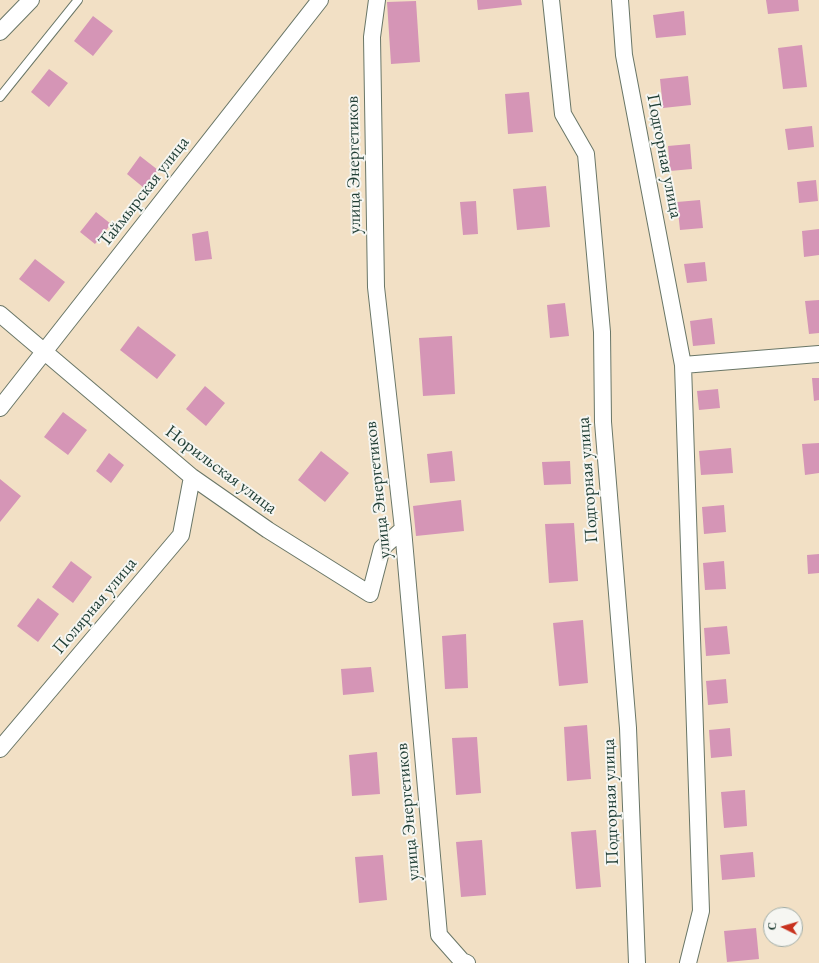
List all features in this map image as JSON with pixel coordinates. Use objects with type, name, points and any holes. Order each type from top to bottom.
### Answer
[{"type":"street","points":[[0,32],[31,0]]},
{"type":"street","name":"Таймырская улица","points":[[0,408],[320,0]]},
{"type":"street","name":"улица Энергетиков","points":[[377,0],[372,37],[376,287],[403,529],[439,935],[462,960],[467,963]]},
{"type":"street","name":"Подгорная улица","points":[[551,0],[563,114],[586,154],[602,332],[603,422],[628,728],[637,963]]},
{"type":"street","name":"Подгорная улица","points":[[620,0],[624,55],[683,365],[701,911],[688,963]]},
{"type":"street","name":"Норильская улица","points":[[0,314],[192,477],[268,530],[370,594],[382,548],[403,529]]},
{"type":"street","points":[[683,365],[819,354]]},
{"type":"street","name":"Полярная улица","points":[[0,748],[181,535],[192,477]]},
{"type":"lane","points":[[0,97],[78,0]]},
{"type":"building","points":[[477,0],[521,0],[522,5],[478,10]]},
{"type":"building","points":[[766,0],[798,0],[799,11],[768,14]]},
{"type":"building","points":[[416,1],[420,62],[391,64],[387,2]]},
{"type":"building","points":[[684,11],[686,35],[656,38],[653,15]]},
{"type":"building","points":[[93,16],[113,31],[93,56],[74,41]]},
{"type":"building","points":[[802,45],[807,87],[783,89],[778,48]]},
{"type":"building","points":[[49,69],[68,83],[49,107],[31,92]]},
{"type":"building","points":[[688,76],[691,105],[663,108],[660,79]]},
{"type":"building","points":[[529,92],[533,132],[508,134],[505,94]]},
{"type":"building","points":[[812,126],[814,147],[788,150],[785,129]]},
{"type":"building","points":[[690,144],[692,169],[670,171],[668,146]]},
{"type":"building","points":[[140,156],[158,170],[144,188],[127,174]]},
{"type":"building","points":[[816,180],[818,201],[799,203],[797,182]]},
{"type":"building","points":[[546,186],[550,227],[517,230],[513,189]]},
{"type":"building","points":[[700,200],[703,228],[680,230],[677,202]]},
{"type":"building","points":[[476,201],[478,234],[463,235],[460,202]]},
{"type":"building","points":[[96,212],[111,224],[95,244],[80,232]]},
{"type":"building","points":[[819,229],[819,255],[804,257],[802,231]]},
{"type":"building","points":[[208,231],[212,259],[195,261],[192,234]]},
{"type":"building","points":[[35,259],[65,282],[49,302],[19,279]]},
{"type":"building","points":[[705,262],[707,281],[687,283],[684,264]]},
{"type":"building","points":[[819,300],[819,333],[809,334],[805,301]]},
{"type":"building","points":[[565,303],[569,336],[550,338],[547,305]]},
{"type":"building","points":[[712,318],[715,344],[693,346],[690,321]]},
{"type":"building","points":[[138,326],[176,355],[157,379],[120,350]]},
{"type":"building","points":[[452,336],[455,394],[423,396],[419,338]]},
{"type":"building","points":[[812,378],[819,378],[819,400],[814,401]]},
{"type":"building","points":[[205,386],[225,403],[206,426],[186,409]]},
{"type":"building","points":[[718,389],[720,408],[699,410],[697,391]]},
{"type":"building","points":[[63,412],[87,430],[68,455],[44,437]]},
{"type":"building","points":[[819,443],[819,473],[805,475],[802,444]]},
{"type":"building","points":[[731,448],[733,473],[701,475],[699,451]]},
{"type":"building","points":[[321,451],[349,473],[325,502],[298,480]]},
{"type":"building","points":[[452,451],[455,481],[430,483],[427,454]]},
{"type":"building","points":[[109,453],[124,465],[111,483],[96,471]]},
{"type":"building","points":[[570,461],[571,484],[544,485],[542,462]]},
{"type":"building","points":[[0,479],[21,496],[0,522]]},
{"type":"building","points":[[461,500],[464,531],[416,536],[413,506]]},
{"type":"building","points":[[724,505],[726,532],[704,534],[702,507]]},
{"type":"building","points":[[574,523],[578,581],[549,583],[545,524]]},
{"type":"building","points":[[819,554],[819,573],[808,574],[807,555]]},
{"type":"building","points":[[71,561],[92,577],[73,603],[52,587]]},
{"type":"building","points":[[724,561],[726,589],[705,590],[703,563]]},
{"type":"building","points":[[38,598],[59,614],[38,642],[17,626]]},
{"type":"building","points":[[583,620],[588,683],[559,686],[553,623]]},
{"type":"building","points":[[727,626],[730,654],[706,656],[704,628]]},
{"type":"building","points":[[466,634],[468,688],[445,689],[442,636]]},
{"type":"building","points":[[371,667],[374,692],[343,695],[341,669]]},
{"type":"building","points":[[726,679],[728,703],[708,705],[706,681]]},
{"type":"building","points":[[587,725],[591,779],[567,781],[564,727]]},
{"type":"building","points":[[730,728],[732,756],[711,758],[709,730]]},
{"type":"building","points":[[477,737],[481,793],[456,795],[452,738]]},
{"type":"building","points":[[377,752],[380,794],[352,796],[349,755]]},
{"type":"building","points":[[745,790],[747,826],[724,828],[721,792]]},
{"type":"building","points":[[596,830],[601,887],[576,889],[571,832]]},
{"type":"building","points":[[482,840],[486,895],[461,897],[456,842]]},
{"type":"building","points":[[753,852],[755,877],[722,880],[720,855]]},
{"type":"building","points":[[383,855],[387,900],[359,903],[355,857]]},
{"type":"building","points":[[756,928],[759,959],[727,962],[724,931]]}]
